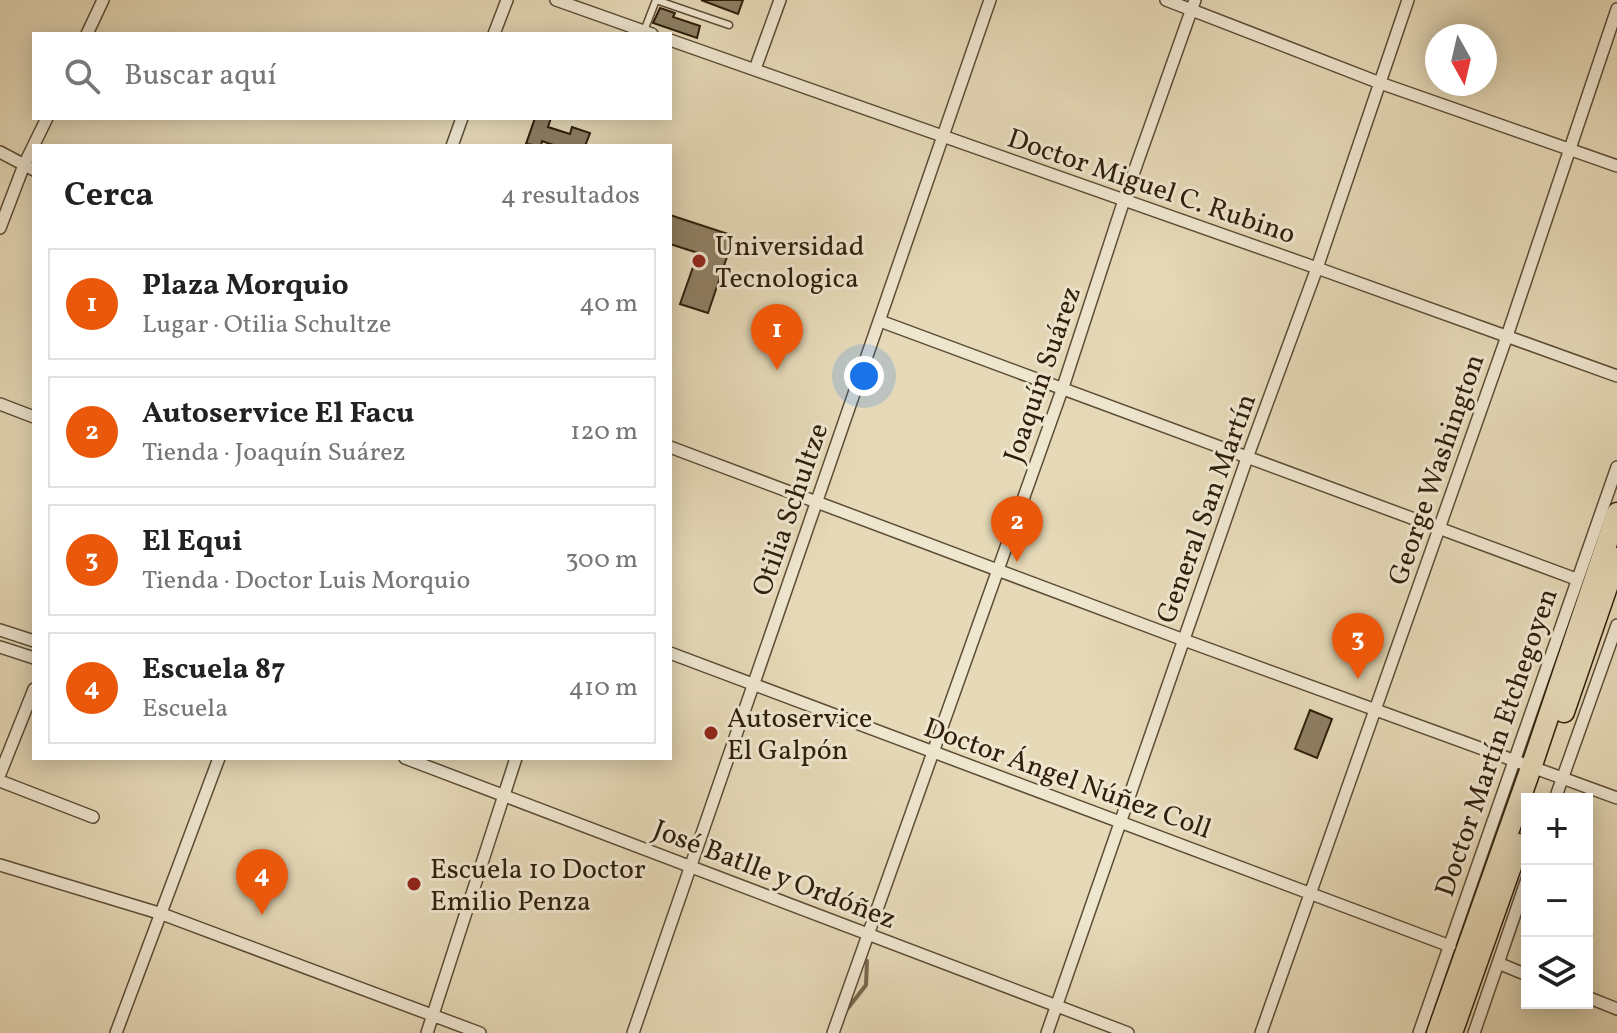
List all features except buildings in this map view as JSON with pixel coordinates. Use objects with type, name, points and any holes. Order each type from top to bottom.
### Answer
[{"type":"highway","points":[[1536,793],[1538,768],[1617,513]]},
{"type":"highway","points":[[1437,1033],[1617,558]]},
{"type":"highway","points":[[1452,1033],[1521,838]]},
{"type":"street","points":[[88,32],[103,0]]},
{"type":"street","points":[[495,32],[507,0]]},
{"type":"street","points":[[556,0],[648,32]]},
{"type":"street","points":[[755,69],[780,0]]},
{"type":"street","name":"Otilia Schultze","points":[[633,1033],[990,0]]},
{"type":"street","points":[[1166,0],[1193,5],[1380,83],[1617,166]]},
{"type":"street","name":"General San Martín","points":[[1047,1033],[1247,458],[1317,268],[1408,0]]},
{"type":"street","name":"Joaquín Suárez","points":[[833,1033],[1062,390],[1124,200],[1193,5]]},
{"type":"street","name":"George Washington","points":[[1261,1033],[1507,336],[1617,9]]},
{"type":"street","name":"Doctor Miguel C. Rubino","points":[[672,41],[1617,376]]},
{"type":"street","points":[[37,144],[46,120]]},
{"type":"street","points":[[453,144],[461,120]]},
{"type":"street","points":[[0,152],[29,167],[0,228]]},
{"type":"street","points":[[880,321],[1576,579]]},
{"type":"street","points":[[0,404],[32,416]]},
{"type":"street","points":[[672,448],[1617,798]]},
{"type":"street","name":"Doctor Martín Etchegoyen","points":[[1419,1033],[1450,946],[1538,768],[1576,579],[1617,467]]},
{"type":"street","points":[[1538,768],[1617,625]]},
{"type":"street","points":[[0,630],[32,640]]},
{"type":"street","points":[[0,647],[32,657]]},
{"type":"street","name":"Doctor Ángel Núñez Coll","points":[[672,654],[1450,946]]},
{"type":"street","points":[[0,774],[32,694]]},
{"type":"street","points":[[116,1033],[218,760]]},
{"type":"street","name":"José Batlle y Ordóñez","points":[[410,760],[1128,1033]]},
{"type":"street","points":[[427,1033],[515,760]]},
{"type":"street","points":[[1538,768],[1552,793]]},
{"type":"street","points":[[0,781],[93,817]]},
{"type":"street","points":[[0,865],[162,914],[480,1033]]},
{"type":"street","points":[[1474,1033],[1521,896]]},
{"type":"street","points":[[1498,963],[1521,973]]},
{"type":"street","points":[[1593,999],[1617,1009]]},
{"type":"lane","points":[[648,32],[656,0],[729,25]]},
{"type":"waterway","points":[[845,1012],[866,985],[867,961]]},
{"type":"place","name":"Universidad Tecnologica","points":[[699,261]]},
{"type":"place","name":"Plaza Morquio","points":[[777,370]]},
{"type":"place","name":"Autoservice El Facu","points":[[1017,562]]},
{"type":"place","name":"El Equi","points":[[1358,679]]},
{"type":"place","name":"Autoservice El Galpón","points":[[711,733]]},
{"type":"place","name":"Escuela 10 Doctor Emilio Penza","points":[[414,884]]},
{"type":"place","name":"Escuela 87","points":[[262,915]]}]
